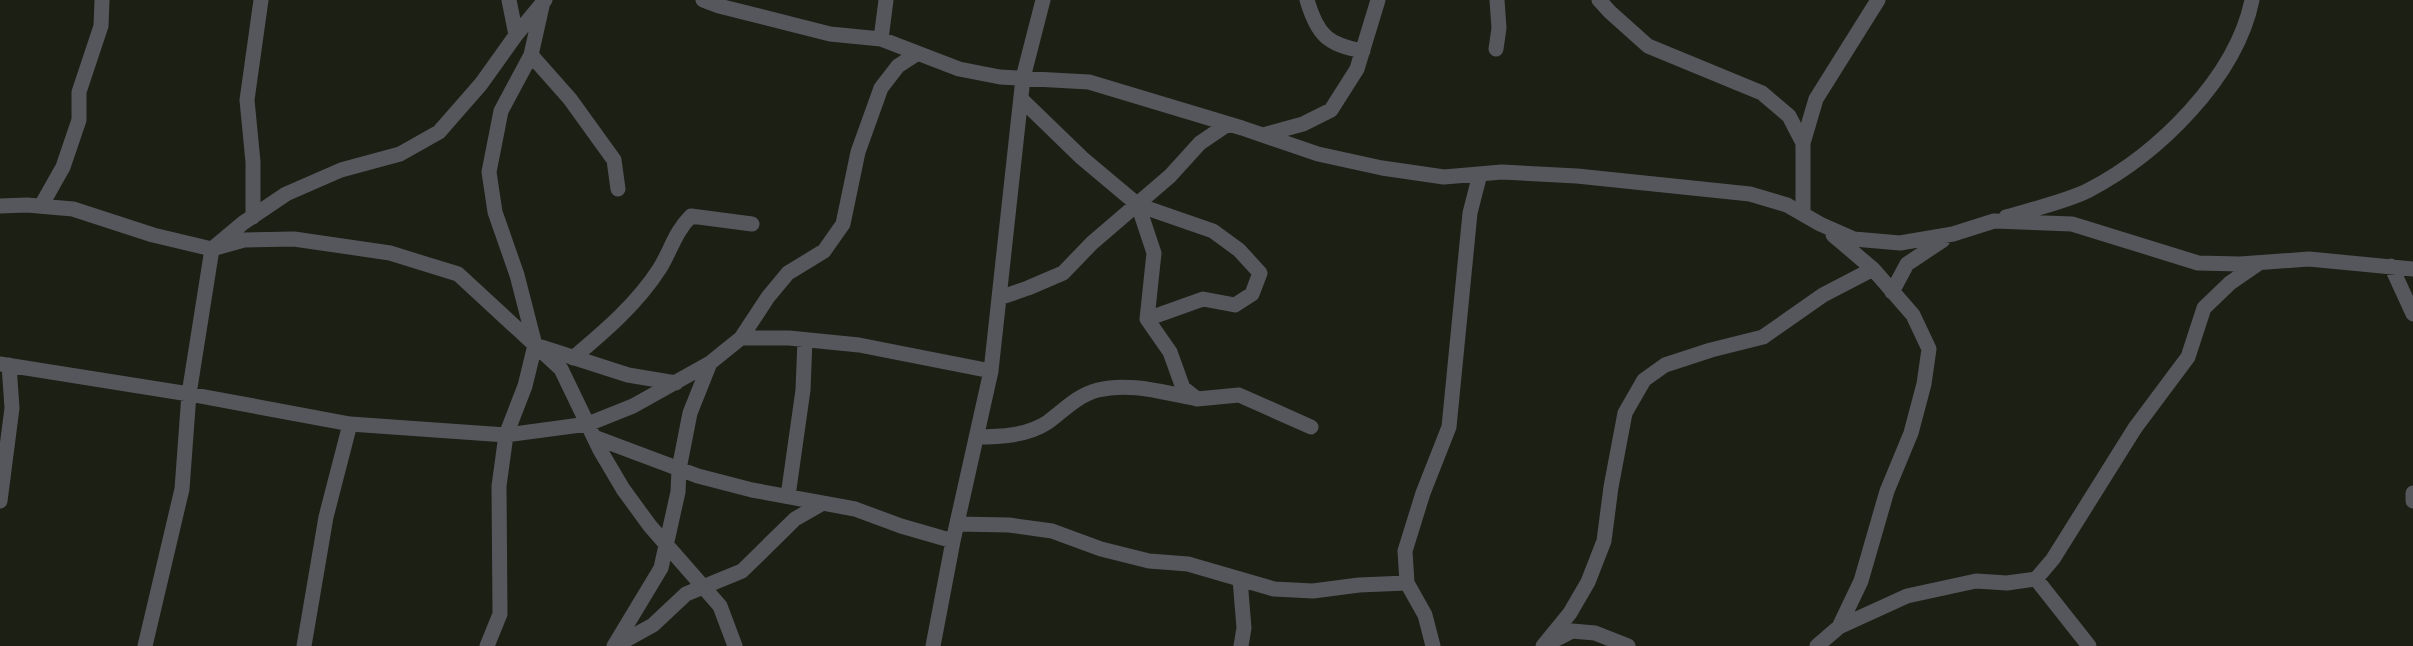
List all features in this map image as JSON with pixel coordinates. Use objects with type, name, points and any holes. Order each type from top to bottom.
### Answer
[{"type":"street","points":[[41,206],[63,167],[80,120],[80,92],[101,26],[102,0]]},
{"type":"street","points":[[253,217],[253,162],[247,100],[261,0]]},
{"type":"street","points":[[508,0],[516,35]]},
{"type":"street","points":[[703,0],[830,34],[882,39],[959,69],[1000,78],[1089,82],[1318,154],[1382,168],[1444,177],[1502,172],[1577,176],[1750,194],[1787,206],[1854,239],[1900,243],[1953,234],[2088,191],[2141,157],[2194,109],[2231,55],[2250,12],[2252,0]]},
{"type":"street","points":[[882,39],[886,0]]},
{"type":"street","points":[[933,646],[953,541],[991,371],[1023,78],[1043,0]]},
{"type":"street","points":[[1307,0],[1317,29],[1328,41],[1347,49],[1363,51]]},
{"type":"street","points":[[1263,135],[1303,124],[1331,110],[1357,69],[1378,0]]},
{"type":"street","points":[[1496,49],[1499,28],[1497,0]]},
{"type":"street","points":[[1599,0],[1648,46],[1762,93],[1789,116],[1803,143]]},
{"type":"street","points":[[1803,214],[1803,143],[1816,99],[1878,0]]},
{"type":"street","points":[[145,646],[182,489],[189,394],[212,249],[286,194],[341,170],[400,154],[439,132],[481,84],[543,1]]},
{"type":"street","points":[[487,646],[500,614],[499,486],[506,435],[525,386],[536,345],[517,275],[495,212],[489,172],[501,111],[531,55],[543,1]]},
{"type":"street","points":[[0,501],[12,408],[5,365],[189,394],[350,424],[506,435],[591,430],[710,363],[741,338],[768,297],[788,273],[824,251],[843,224],[858,152],[881,88],[898,66],[918,53]]},
{"type":"street","points":[[531,55],[570,99],[614,160],[618,189]]},
{"type":"street","points":[[1021,99],[1082,158],[1138,205],[1213,231],[1239,250],[1260,273],[1252,294],[1234,305],[1203,299],[1147,319]]},
{"type":"street","points":[[999,298],[1063,273],[1092,243],[1170,176],[1200,143],[1228,124]]},
{"type":"street","points":[[1437,645],[1425,615],[1407,583],[1405,551],[1423,493],[1449,427],[1470,213],[1480,174]]},
{"type":"street","points":[[1138,205],[1154,253],[1147,319],[1170,352],[1183,388],[1197,399]]},
{"type":"street","points":[[0,206],[73,209],[153,235],[212,249],[244,240],[294,239],[390,253],[458,274],[561,369],[623,489],[720,606],[735,646]]},
{"type":"street","points":[[573,358],[621,317],[660,268],[679,228],[690,216],[752,224]]},
{"type":"street","points":[[1994,221],[2072,224],[2198,263],[2309,259],[2413,269]]},
{"type":"street","points":[[1820,224],[1873,269],[1913,315],[1929,349],[1924,384],[1911,433],[1887,491],[1861,581],[1839,627]]},
{"type":"street","points":[[1892,292],[1907,264],[1953,234]]},
{"type":"street","points":[[1817,646],[1839,627],[1907,596],[1976,581],[2007,583],[2036,579],[2053,559],[2134,428],[2188,357],[2204,308],[2230,283],[2261,262]]},
{"type":"street","points":[[2391,266],[2413,314]]},
{"type":"street","points":[[1543,646],[1570,613],[1587,582],[1604,541],[1611,487],[1625,413],[1644,380],[1665,365],[1711,350],[1763,338],[1823,295],[1873,269]]},
{"type":"street","points":[[741,338],[859,345],[991,371]]},
{"type":"street","points":[[788,496],[803,390],[805,340]]},
{"type":"street","points":[[536,345],[628,375],[676,383]]},
{"type":"street","points":[[615,646],[661,568],[668,546],[690,413],[710,363]]},
{"type":"street","points":[[976,437],[1008,436],[1046,423],[1068,404],[1097,390],[1126,387],[1197,399],[1239,394],[1311,427]]},
{"type":"street","points":[[304,646],[326,517],[350,424]]},
{"type":"street","points":[[591,430],[698,476],[752,490],[855,509],[901,526],[953,541]]},
{"type":"street","points":[[2413,493],[2413,501]]},
{"type":"street","points":[[615,646],[653,625],[686,594],[742,571],[795,519],[823,503]]},
{"type":"street","points":[[957,524],[1009,525],[1052,531],[1101,549],[1149,561],[1188,564],[1274,589],[1313,591],[1359,585],[1407,583]]},
{"type":"street","points":[[1240,579],[1244,628],[1241,646]]},
{"type":"street","points":[[2036,579],[2090,646]]},
{"type":"street","points":[[1543,646],[1572,631],[1595,633],[1628,646]]}]
